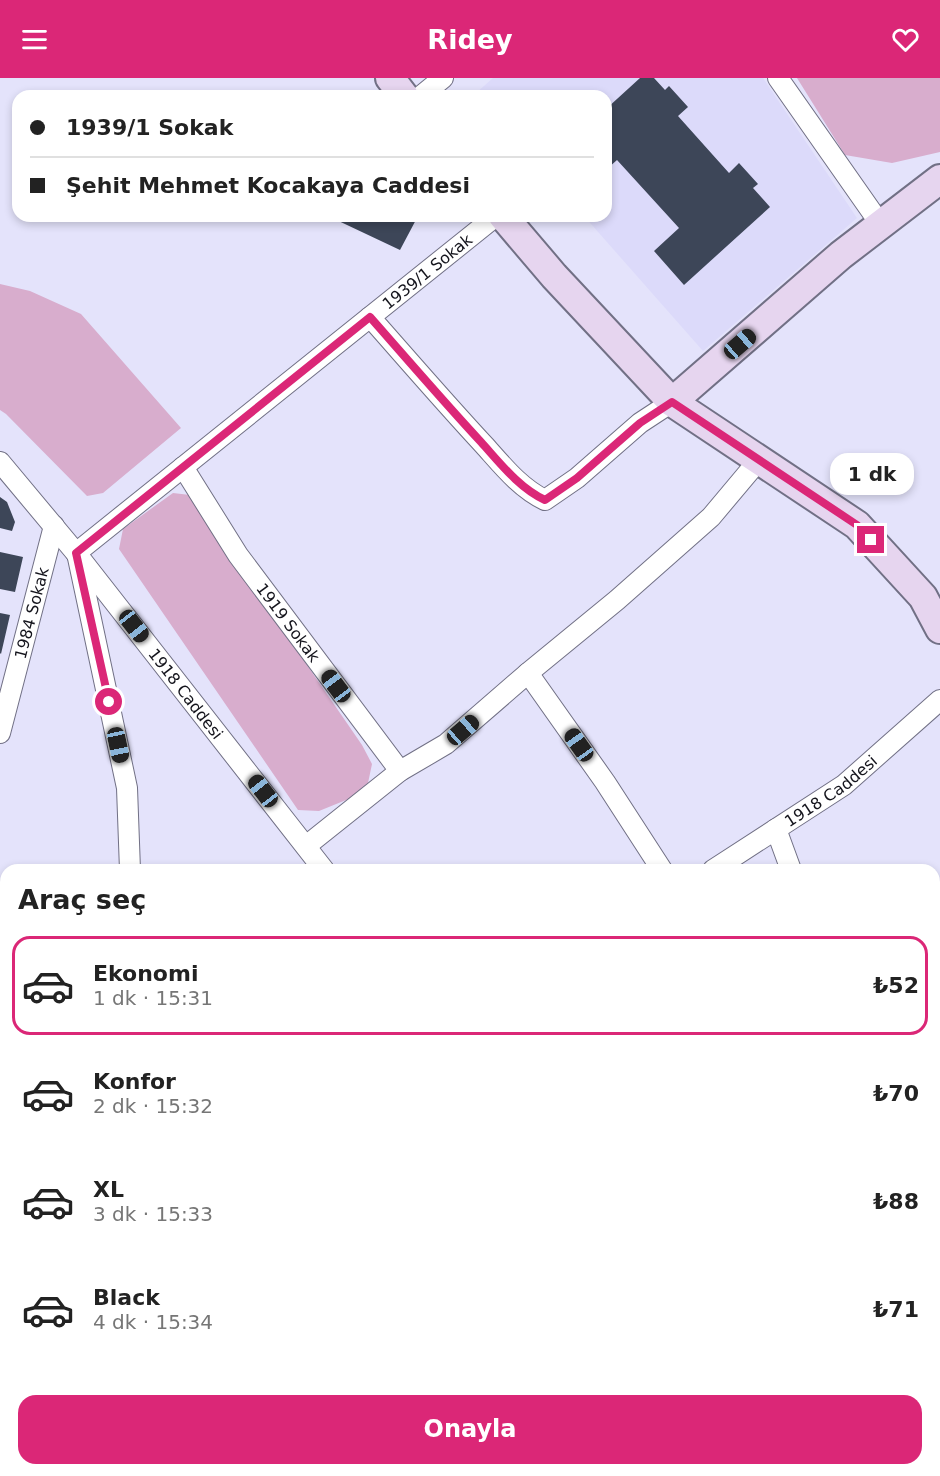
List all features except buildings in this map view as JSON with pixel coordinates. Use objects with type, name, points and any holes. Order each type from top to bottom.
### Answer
[{"type":"street","points":[[390,78],[399,90]]},
{"type":"street","points":[[428,90],[443,78]]},
{"type":"street","points":[[778,78],[881,225]]},
{"type":"street","points":[[370,317],[449,408],[510,473],[531,494],[545,500],[577,478],[640,423],[672,402],[841,255],[940,179]]},
{"type":"street","name":"1939/1 Sokak","points":[[76,553],[489,222]]},
{"type":"street","points":[[508,222],[554,276],[672,402],[857,525],[923,597],[940,629]]},
{"type":"street","points":[[306,846],[400,771],[446,744],[617,600],[711,517],[758,461]]},
{"type":"street","name":"1918 Caddesi","points":[[0,462],[76,553],[320,864]]},
{"type":"street","name":"1919 Sokak","points":[[183,467],[238,555],[400,771]]},
{"type":"street","name":"1984 Sokak","points":[[0,733],[54,526]]},
{"type":"street","points":[[76,553],[127,788],[130,864]]},
{"type":"street","points":[[528,673],[605,782],[658,864]]},
{"type":"street","name":"1918 Caddesi","points":[[722,864],[844,785],[940,700]]},
{"type":"street","points":[[776,829],[789,864]]},
{"type":"shaded area","points":[[493,78],[763,78],[857,218],[703,351],[589,222],[612,222],[612,90],[479,90]]},
{"type":"shaded area","points":[[797,78],[940,78],[940,152],[892,163],[845,155]]},
{"type":"shaded area","points":[[0,284],[30,291],[81,314],[181,428],[103,493],[87,496],[0,410]]},
{"type":"shaded area","points":[[173,493],[190,495],[362,745],[372,764],[368,783],[351,798],[319,811],[298,810],[119,549],[123,529]]},
{"type":"route","points":[[109,702],[76,553],[370,317],[449,408],[531,494],[545,500],[577,478],[640,423],[672,402],[857,525],[871,540]]}]
